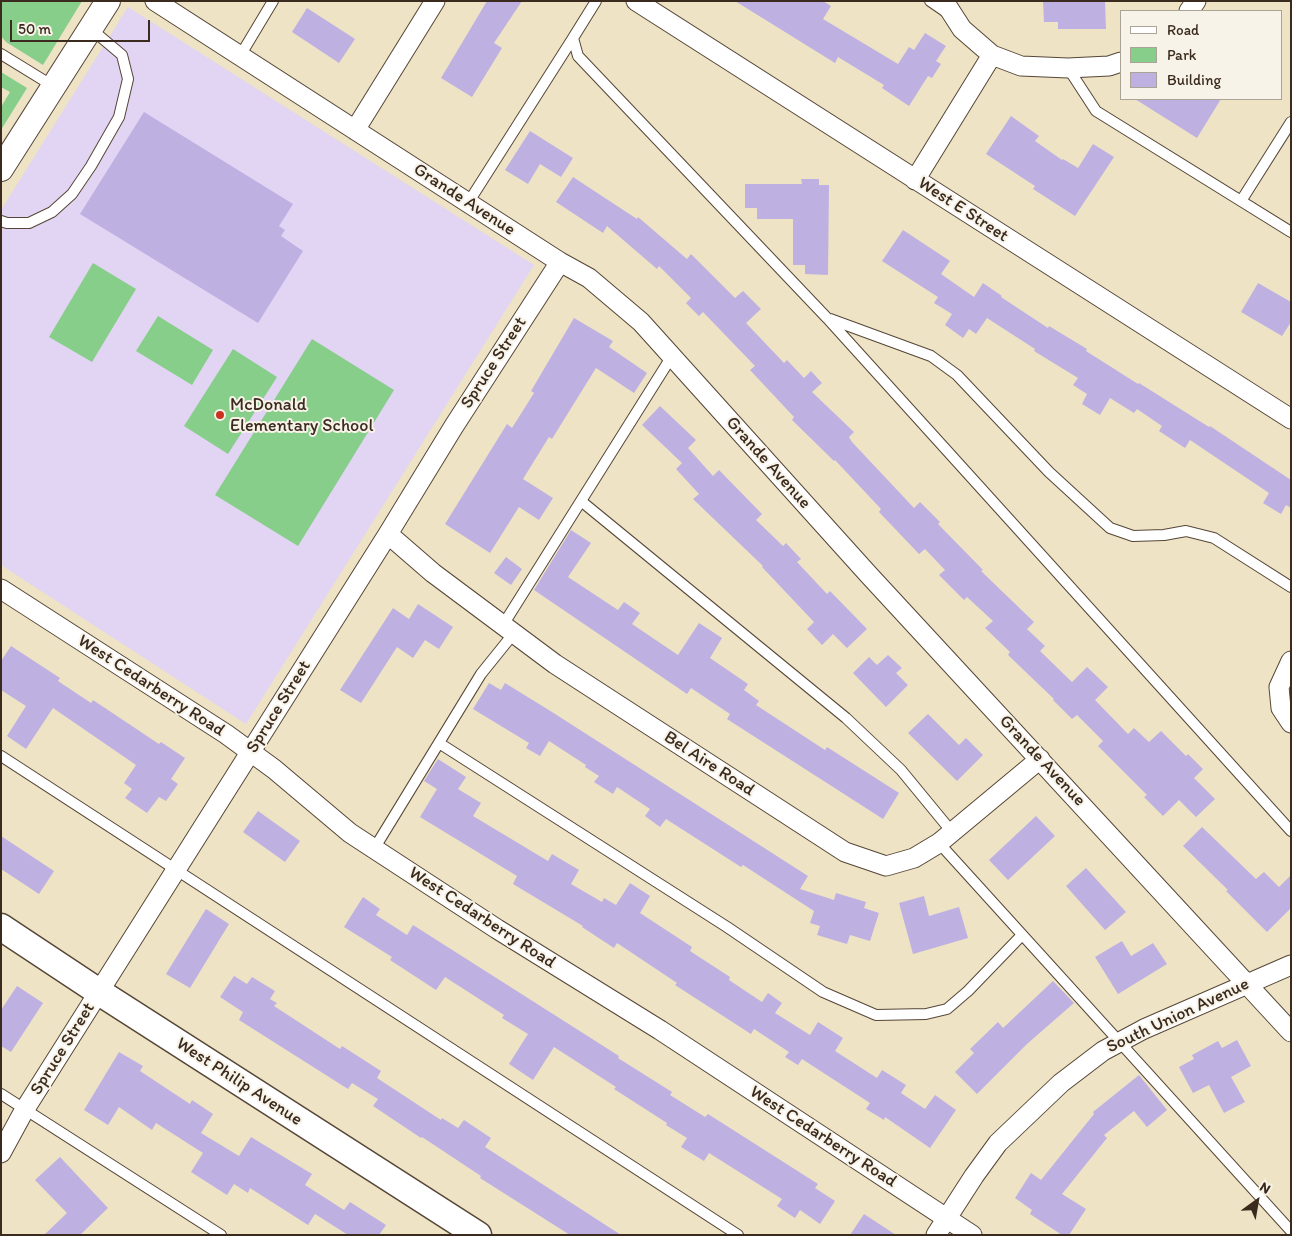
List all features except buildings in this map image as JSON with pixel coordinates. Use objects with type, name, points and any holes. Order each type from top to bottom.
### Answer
[{"type":"main road","name":"West Philip Avenue","points":[[1,927],[478,1235]]},
{"type":"street","points":[[1,169],[108,1]]},
{"type":"street","name":"Grande Avenue","points":[[155,1],[560,262],[589,278],[642,322],[875,581],[1291,1032]]},
{"type":"street","points":[[355,130],[435,1]]},
{"type":"street","name":"West E Street","points":[[636,1],[1291,419]]},
{"type":"street","points":[[949,9],[962,30],[992,55],[1021,66],[1068,68],[1109,66],[1120,62]]},
{"type":"street","points":[[915,180],[992,55]]},
{"type":"street","name":"Spruce Street","points":[[1,1153],[25,1109],[388,534],[454,426],[560,262]]},
{"type":"street","name":"Bel Aire Road","points":[[388,534],[433,573],[556,664],[845,852],[886,866],[914,858],[946,838],[1040,759]]},
{"type":"street","name":"West Cedarberry Road","points":[[1,589],[226,734],[274,769],[350,833],[497,929],[660,1030],[972,1235]]},
{"type":"street","points":[[1291,661],[1279,687],[1281,708],[1291,724]]},
{"type":"street","name":"South Union Avenue","points":[[936,1235],[998,1143],[1061,1083],[1103,1051],[1144,1028],[1291,964]]},
{"type":"lane","points":[[240,56],[273,1]]},
{"type":"lane","points":[[468,203],[596,1]]},
{"type":"lane","points":[[930,1],[949,9]]},
{"type":"lane","points":[[1,221],[7,224],[29,223],[52,212],[77,187],[119,117],[128,79],[122,55],[90,28]]},
{"type":"lane","points":[[573,38],[578,56],[827,318],[1291,831]]},
{"type":"lane","points":[[1,54],[54,86]]},
{"type":"lane","points":[[1068,68],[1096,111],[1291,232]]},
{"type":"lane","points":[[1242,201],[1291,122]]},
{"type":"lane","points":[[827,318],[931,356],[957,375],[1049,472],[1110,528],[1133,536],[1164,535],[1186,531],[1214,538],[1291,587]]},
{"type":"lane","points":[[374,848],[508,629],[581,501],[672,356]]},
{"type":"lane","points":[[581,501],[846,718],[901,770],[946,838],[1022,935],[1291,1231]]},
{"type":"lane","points":[[439,743],[727,927],[824,992],[876,1015],[926,1014],[947,1008],[968,991],[1022,935]]},
{"type":"lane","points":[[1,756],[738,1235]]},
{"type":"lane","points":[[1,1094],[221,1235]]},
{"type":"shaded area","name":"McDonald Elementary School","points":[[128,7],[534,265],[246,724],[1,565],[1,210]]},
{"type":"green space","points":[[1,1],[82,1],[43,65],[6,42],[1,36]]},
{"type":"green space","points":[[1,72],[27,88],[1,130],[1,107],[10,92],[1,87]]},
{"type":"green space","points":[[93,263],[136,289],[92,362],[49,337]]},
{"type":"green space","points":[[158,316],[213,350],[192,385],[136,351]]},
{"type":"green space","points":[[312,339],[394,390],[298,546],[215,495]]},
{"type":"green space","points":[[233,349],[277,377],[228,454],[184,426]]},
{"type":"place","name":"McDonald Elementary School","points":[[220,415]]}]
